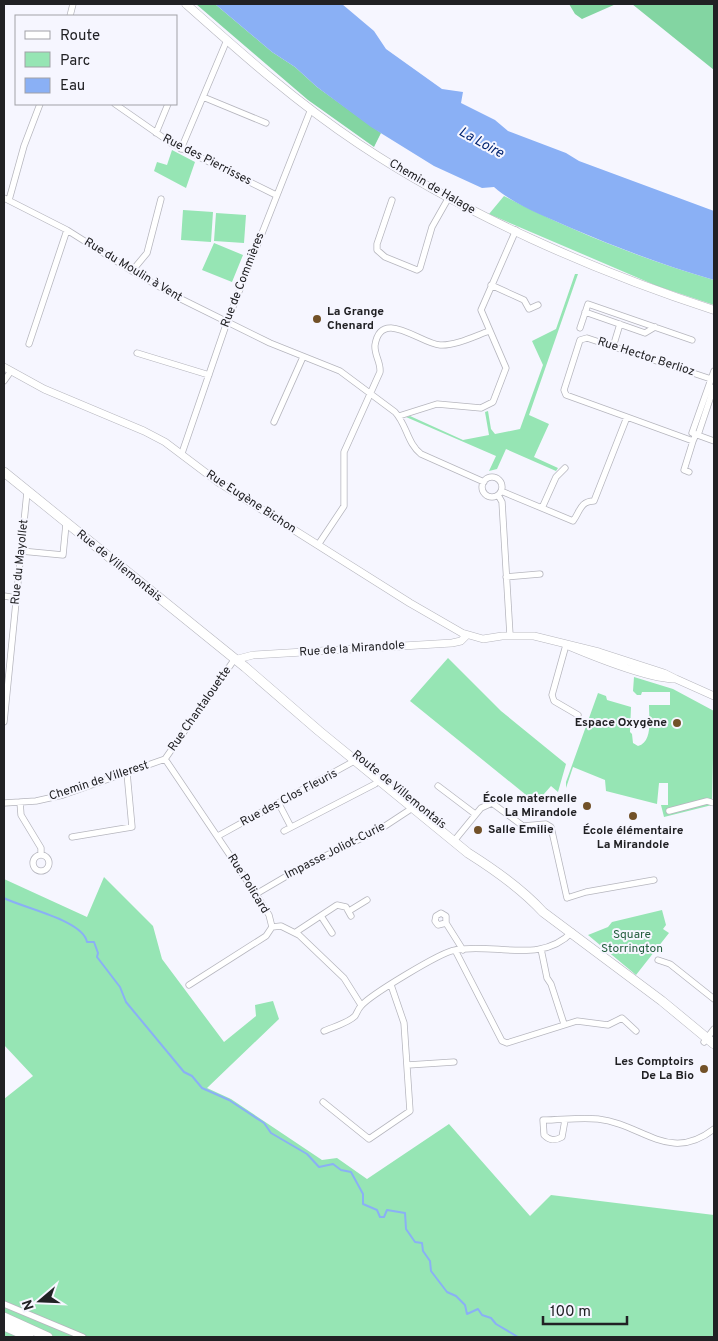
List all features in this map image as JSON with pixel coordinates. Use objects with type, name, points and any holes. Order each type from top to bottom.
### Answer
[{"type":"main road","name":"Chemin de Halage","points":[[186,4],[311,109],[359,144],[449,197],[516,230],[634,282],[714,310]]},
{"type":"main road","name":"Rue de Villemontais","points":[[4,472],[234,660]]},
{"type":"main road","name":"Route de Villemontais","points":[[234,660],[532,901],[543,912],[591,945],[599,955],[708,1041],[714,1051]]},
{"type":"main road","points":[[4,1317],[48,1337]]},
{"type":"main road","points":[[4,1326],[29,1337]]},
{"type":"street","points":[[181,148],[227,40]]},
{"type":"street","points":[[203,97],[266,123]]},
{"type":"street","points":[[6,199],[40,105]]},
{"type":"street","name":"Rue des Pierrisses","points":[[118,105],[156,133],[181,148],[276,196]]},
{"type":"street","points":[[156,133],[168,105]]},
{"type":"street","name":"Rue de Commières","points":[[182,454],[227,322],[311,109]]},
{"type":"street","points":[[392,200],[376,244],[377,250],[385,257],[417,270],[420,268],[432,227],[449,197]]},
{"type":"street","name":"Rue du Moulin à Vent","points":[[6,199],[67,230],[132,272],[227,322],[346,374],[399,416]]},
{"type":"street","points":[[132,272],[147,253],[161,199]]},
{"type":"street","points":[[29,344],[67,230]]},
{"type":"street","points":[[484,482],[416,451],[399,416],[437,404],[476,408],[491,405],[506,368],[480,310],[516,230]]},
{"type":"street","points":[[490,285],[524,300],[529,309],[538,305]]},
{"type":"street","points":[[580,328],[588,304],[692,340]]},
{"type":"street","points":[[585,312],[645,333],[655,327]]},
{"type":"street","points":[[613,347],[620,324]]},
{"type":"street","points":[[318,545],[344,506],[344,452],[381,365],[375,346],[379,335],[386,328],[399,328],[440,345],[489,331]]},
{"type":"street","name":"Rue Hector Berlioz","points":[[627,417],[566,395],[564,390],[580,340],[587,338],[713,380]]},
{"type":"street","points":[[137,353],[209,376]]},
{"type":"street","points":[[274,422],[304,357]]},
{"type":"street","name":"Rue Eugène Bichon","points":[[4,367],[44,389],[144,431],[182,454],[218,482],[410,603],[467,635]]},
{"type":"street","points":[[4,381],[11,371]]},
{"type":"street","points":[[689,472],[684,470],[713,380],[714,371]]},
{"type":"street","points":[[695,434],[714,387]]},
{"type":"street","points":[[510,635],[500,493],[502,484],[498,479],[492,477],[484,482],[482,488],[486,494],[492,497],[500,493],[573,521],[582,504],[594,500],[627,417],[693,441]]},
{"type":"street","points":[[695,434],[714,441]]},
{"type":"street","points":[[542,508],[556,477],[565,468]]},
{"type":"street","name":"Rue du Mayollet","points":[[4,722],[27,492]]},
{"type":"street","points":[[21,551],[63,555],[66,524]]},
{"type":"street","points":[[506,577],[540,574]]},
{"type":"street","points":[[4,596],[16,598]]},
{"type":"street","points":[[467,635],[483,638],[510,635],[534,636],[632,665],[667,679],[676,679],[714,696]]},
{"type":"street","name":"Rue de la Mirandole","points":[[234,660],[252,655],[452,643],[461,641],[467,635]]},
{"type":"street","points":[[566,645],[552,695],[554,701],[578,715]]},
{"type":"street","name":"Rue Chantalouette","points":[[165,758],[234,660]]},
{"type":"street","name":"Chemin de Villerest","points":[[4,803],[63,795],[165,758]]},
{"type":"street","name":"Rue Policard","points":[[165,758],[256,894],[268,915],[272,927],[266,936],[189,984]]},
{"type":"street","name":"Rue des Clos Fleuris","points":[[218,836],[358,760]]},
{"type":"street","points":[[72,837],[132,827],[127,773]]},
{"type":"street","points":[[284,831],[381,779]]},
{"type":"street","points":[[438,786],[475,814]]},
{"type":"street","points":[[20,802],[21,815],[41,848],[41,854]]},
{"type":"street","points":[[669,811],[707,802],[714,803]]},
{"type":"street","points":[[455,839],[484,805],[492,803],[523,826],[550,826],[567,898],[654,880]]},
{"type":"street","points":[[279,804],[291,827]]},
{"type":"street","name":"Impasse Joliot-Curie","points":[[256,894],[297,870],[382,828],[415,807]]},
{"type":"street","points":[[296,932],[337,905],[346,908],[350,914],[367,900]]},
{"type":"street","points":[[321,916],[332,933]]},
{"type":"street","points":[[446,923],[463,950]]},
{"type":"street","points":[[272,927],[280,926],[296,932],[344,978],[361,1005]]},
{"type":"street","points":[[324,1031],[355,1016],[361,1005],[391,985],[438,957],[455,950],[550,947],[571,932]]},
{"type":"street","points":[[541,948],[547,978],[551,984],[564,1024]]},
{"type":"street","points":[[455,950],[502,1041],[507,1043],[577,1021],[608,1025],[622,1018],[636,1031]]},
{"type":"street","points":[[658,960],[670,964],[714,999]]},
{"type":"street","points":[[323,1102],[369,1139],[410,1111],[404,1023],[391,985]]},
{"type":"street","points":[[708,1041],[714,1029]]},
{"type":"street","points":[[408,1065],[454,1062]]},
{"type":"street","points":[[565,1120],[562,1137],[556,1141],[549,1140],[544,1135],[543,1120],[565,1120],[600,1120],[618,1124],[660,1142],[675,1144],[692,1142],[714,1129]]},
{"type":"street","points":[[4,1304],[83,1337]]},
{"type":"green space","points":[[196,4],[215,4],[272,52],[295,67],[317,87],[381,133],[374,147],[308,100]]},
{"type":"green space","points":[[569,4],[616,4],[582,19],[575,14]]},
{"type":"green space","points":[[632,4],[714,4],[714,70]]},
{"type":"green space","points":[[172,150],[195,162],[186,188],[154,171],[157,162],[167,165]]},
{"type":"green space","points":[[504,196],[555,221],[607,243],[660,263],[714,280],[714,305],[657,286],[489,214]]},
{"type":"green space","points":[[183,210],[213,212],[211,242],[181,240]]},
{"type":"green space","points":[[216,213],[246,215],[244,243],[214,241]]},
{"type":"green space","points":[[214,243],[243,255],[232,282],[202,270]]},
{"type":"green space","points":[[575,274],[578,274],[529,415],[549,424],[534,457],[558,468],[556,471],[506,449],[497,469],[489,471],[496,456],[406,417],[410,416],[463,440],[489,435],[485,412],[488,411],[491,429],[495,434],[520,429],[543,365],[532,341],[556,329]]},
{"type":"green space","points":[[448,658],[501,711],[566,764],[558,792],[551,786],[536,803],[410,701]]},
{"type":"green space","points":[[634,677],[673,689],[714,711],[712,805],[664,817],[661,805],[668,805],[668,783],[659,783],[657,804],[606,791],[605,780],[573,767],[566,788],[566,782],[598,693],[606,696],[607,700],[631,707],[630,732],[633,743],[638,746],[643,744],[648,735],[649,705],[670,705],[670,692],[642,692],[641,695],[637,695],[633,691]]},
{"type":"green space","points":[[104,877],[153,926],[162,959],[224,1042],[256,1016],[255,1005],[273,1001],[279,1019],[207,1088],[231,1099],[322,1160],[337,1158],[367,1179],[449,1124],[530,1216],[551,1195],[714,1215],[714,1337],[4,1337],[4,1099],[33,1076],[4,1045],[4,879],[87,917]]},
{"type":"green space","name":"Square Storrington","points":[[662,910],[666,925],[663,929],[669,933],[636,975],[588,935],[608,927],[612,922]]},
{"type":"water","name":"La Loire","points":[[215,4],[342,4],[374,31],[386,49],[442,89],[463,92],[461,103],[495,120],[508,131],[566,153],[579,161],[714,211],[714,280],[606,243],[531,210],[512,200],[494,187],[482,188],[434,166],[371,127],[317,87],[295,67],[272,52]]},
{"type":"waterway","points":[[4,898],[64,921],[83,934],[87,942],[94,942],[98,953],[97,957],[120,987],[126,1002],[184,1072],[192,1076],[202,1088],[229,1100],[264,1123],[271,1133],[307,1154],[319,1167],[333,1164],[341,1170],[351,1172],[363,1194],[363,1204],[377,1210],[380,1217],[384,1217],[387,1210],[405,1213],[406,1229],[415,1242],[422,1243],[423,1251],[430,1261],[431,1271],[447,1292],[456,1296],[465,1305],[467,1314],[478,1309],[482,1315],[491,1318],[496,1324],[518,1337]]},
{"type":"place","name":"La Grange Chenard","points":[[317,319]]},
{"type":"place","name":"Espace Oxygène","points":[[677,723]]},
{"type":"place","name":"École maternelle La Mirandole","points":[[587,806]]},
{"type":"place","name":"École élémentaire La Mirandole","points":[[633,816]]},
{"type":"place","name":"Salle Emilie","points":[[478,830]]},
{"type":"place","name":"Les Comptoirs De La Bio","points":[[704,1069]]}]
